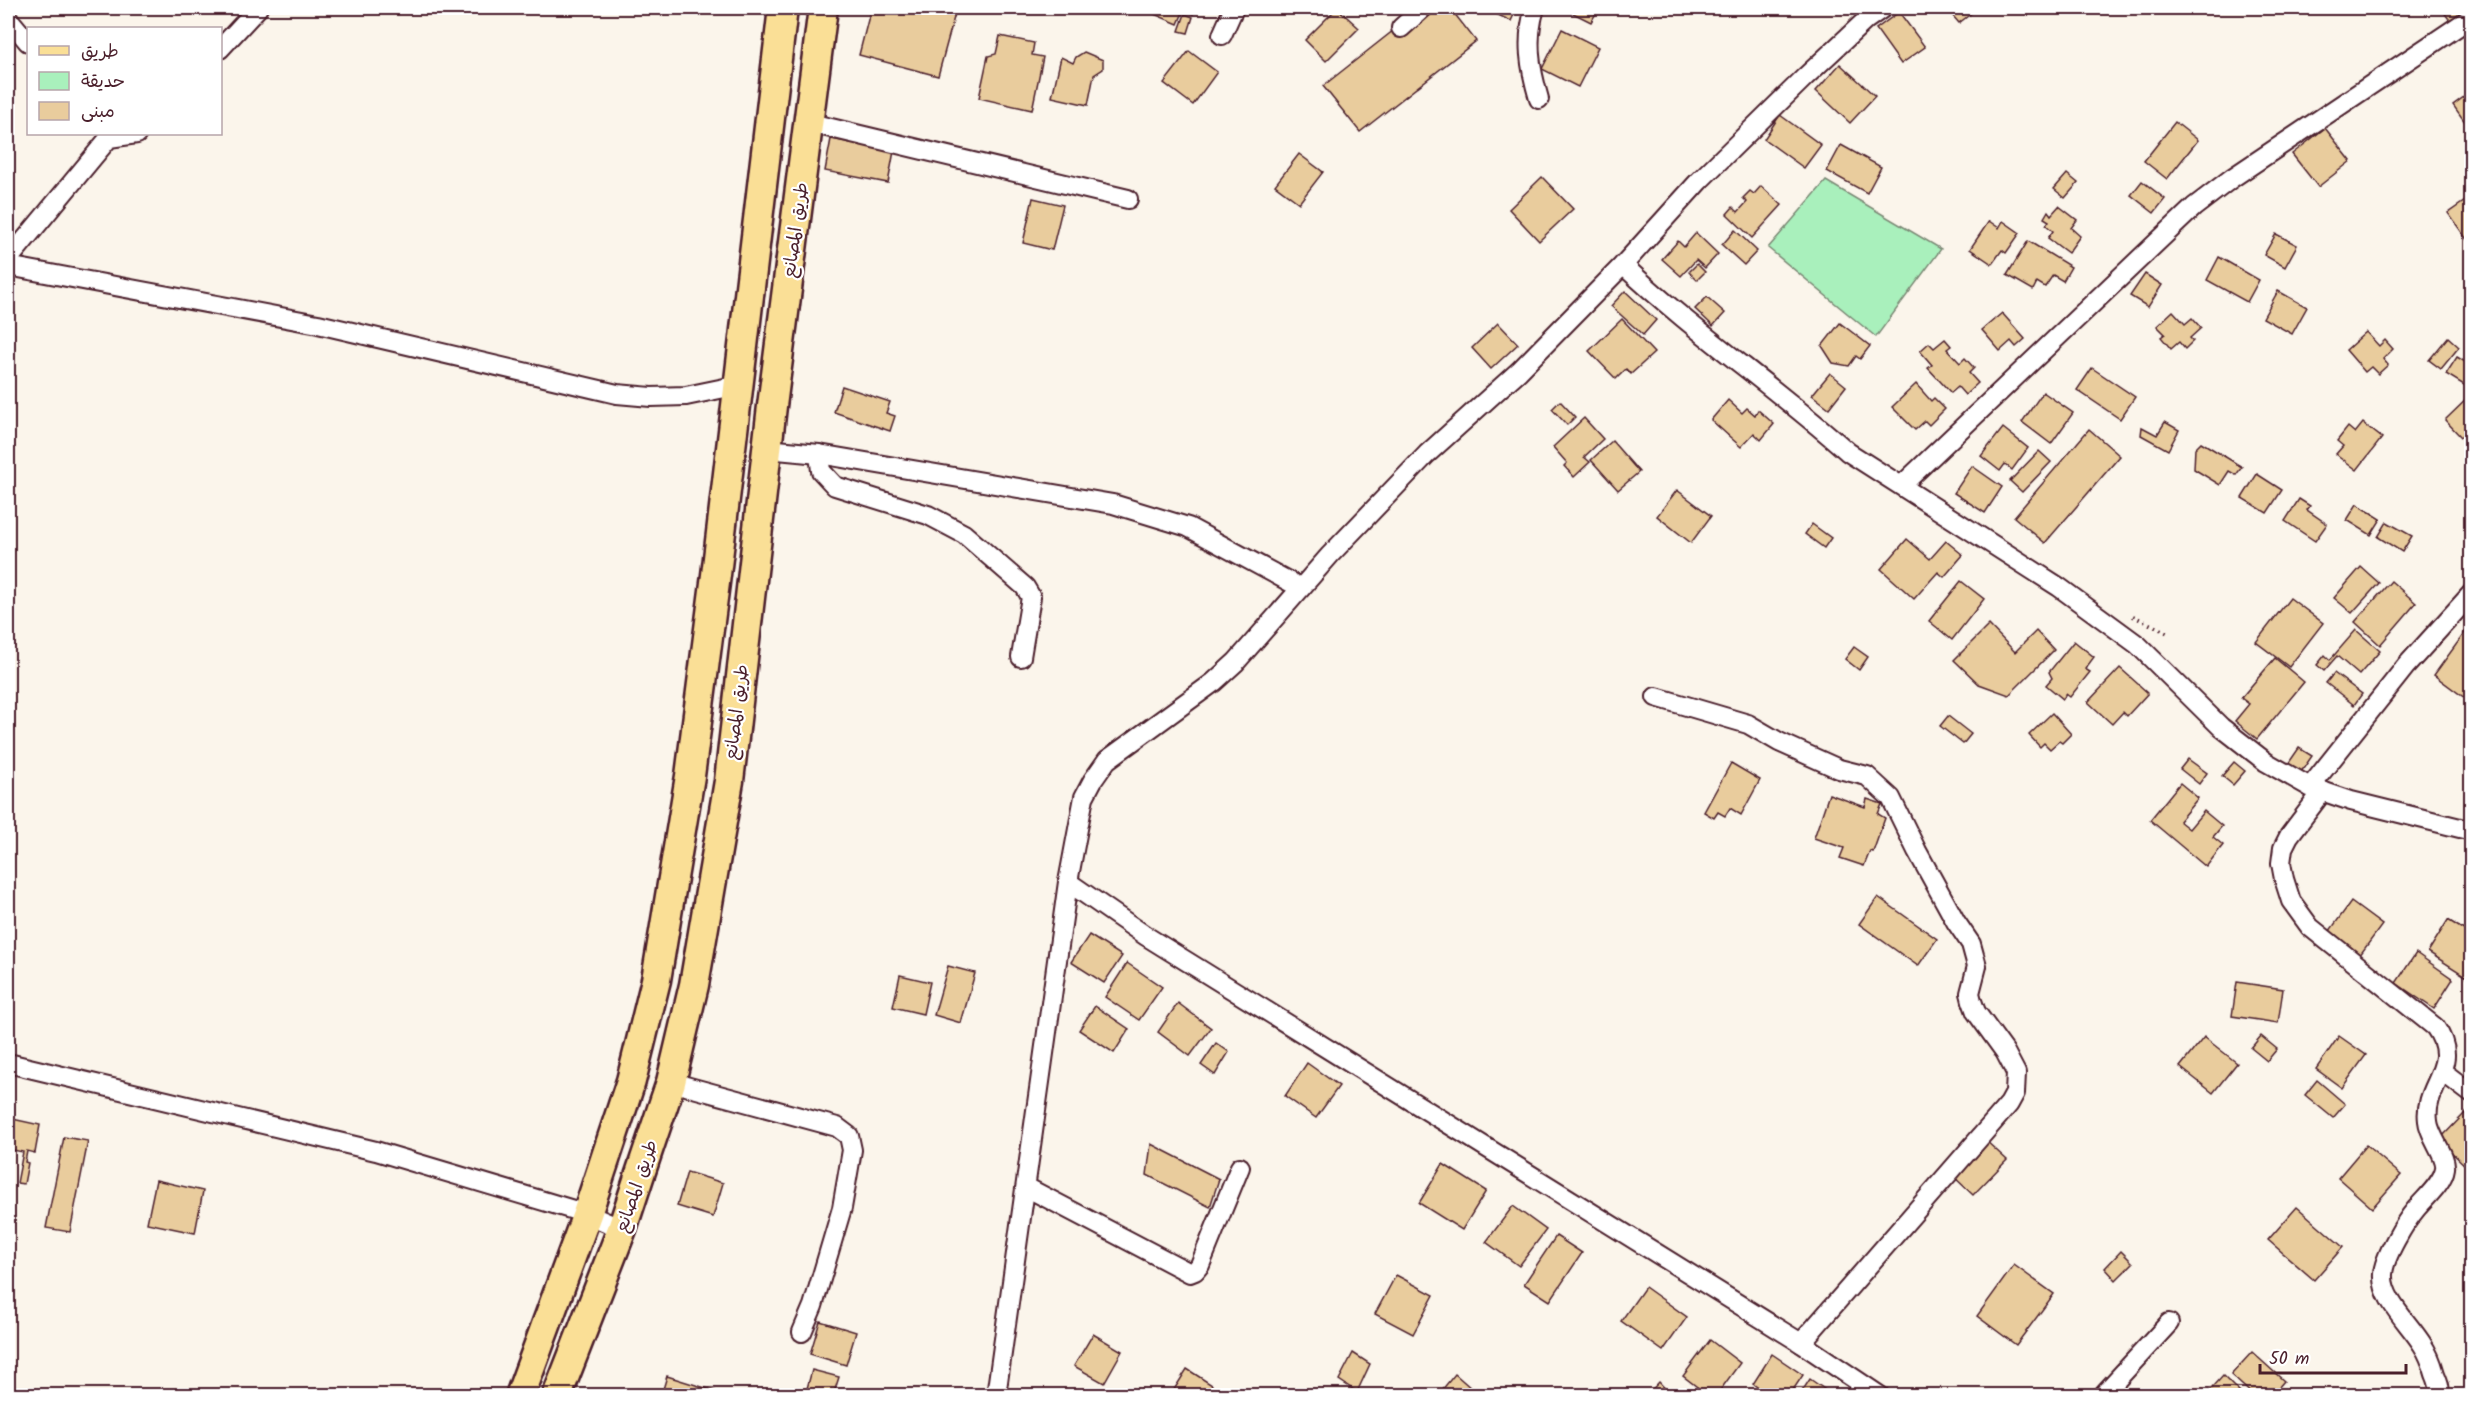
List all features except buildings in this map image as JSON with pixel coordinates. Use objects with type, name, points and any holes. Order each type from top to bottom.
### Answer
[{"type":"main road","name":"طريق المصانع","points":[[520,1395],[587,1214],[631,1081],[656,980],[690,776],[783,8]]},
{"type":"main road","name":"طريق المصانع","points":[[557,1395],[622,1229],[671,1082],[694,985],[729,781],[766,448],[810,123],[823,8]]},
{"type":"street","points":[[222,47],[258,8]]},
{"type":"street","points":[[1222,35],[1234,8]]},
{"type":"street","points":[[1401,28],[1423,8]]},
{"type":"street","points":[[1535,8],[1529,31],[1530,68],[1539,99]]},
{"type":"street","points":[[996,1395],[1068,882],[1084,797],[1107,760],[1214,682],[1236,662],[1330,555],[1427,454],[1519,371],[1623,265],[1699,181],[1866,20],[1883,8]]},
{"type":"street","points":[[1902,485],[2194,207],[2232,178],[2472,17]]},
{"type":"street","points":[[8,18],[27,41]]},
{"type":"street","points":[[810,123],[1128,199]]},
{"type":"street","points":[[8,260],[108,136]]},
{"type":"street","points":[[1623,265],[1667,307],[1848,452],[2059,587],[2138,645],[2221,727],[2266,762],[2317,789],[2350,801],[2472,831]]},
{"type":"street","points":[[8,266],[318,324],[617,394],[651,397],[686,396],[739,385]]},
{"type":"street","points":[[766,448],[819,454],[1113,504],[1188,527],[1301,588]]},
{"type":"street","points":[[819,454],[821,471],[835,486],[928,515],[964,534],[1025,587],[1031,597],[1021,657]]},
{"type":"street","points":[[2439,1395],[2440,1389],[2432,1362],[2424,1346],[2385,1288],[2383,1272],[2401,1232],[2435,1187],[2445,1169],[2444,1160],[2428,1122],[2429,1105],[2443,1072],[2446,1051],[2443,1038],[2435,1027],[2310,927],[2290,901],[2281,863],[2283,848],[2317,789],[2406,666],[2472,593]]},
{"type":"street","points":[[1656,697],[1748,724],[1779,742],[1839,769],[1867,776],[1891,798],[1917,851],[1971,944],[1977,966],[1970,993],[1976,1012],[2005,1052],[2016,1073],[2015,1094],[2009,1104],[1801,1343]]},
{"type":"street","points":[[1068,882],[1146,936],[1801,1343],[1880,1395]]},
{"type":"street","points":[[8,1063],[376,1151],[587,1214],[622,1229]]},
{"type":"street","points":[[2443,1072],[2472,1094]]},
{"type":"street","points":[[671,1082],[837,1127],[849,1136],[852,1150],[842,1208],[813,1306],[802,1332]]},
{"type":"street","points":[[1026,1187],[1190,1273],[1200,1265],[1240,1167]]},
{"type":"street","points":[[2102,1395],[2169,1323]]},
{"type":"green space","points":[[1826,181],[1941,249],[1876,337],[1768,248]]}]
